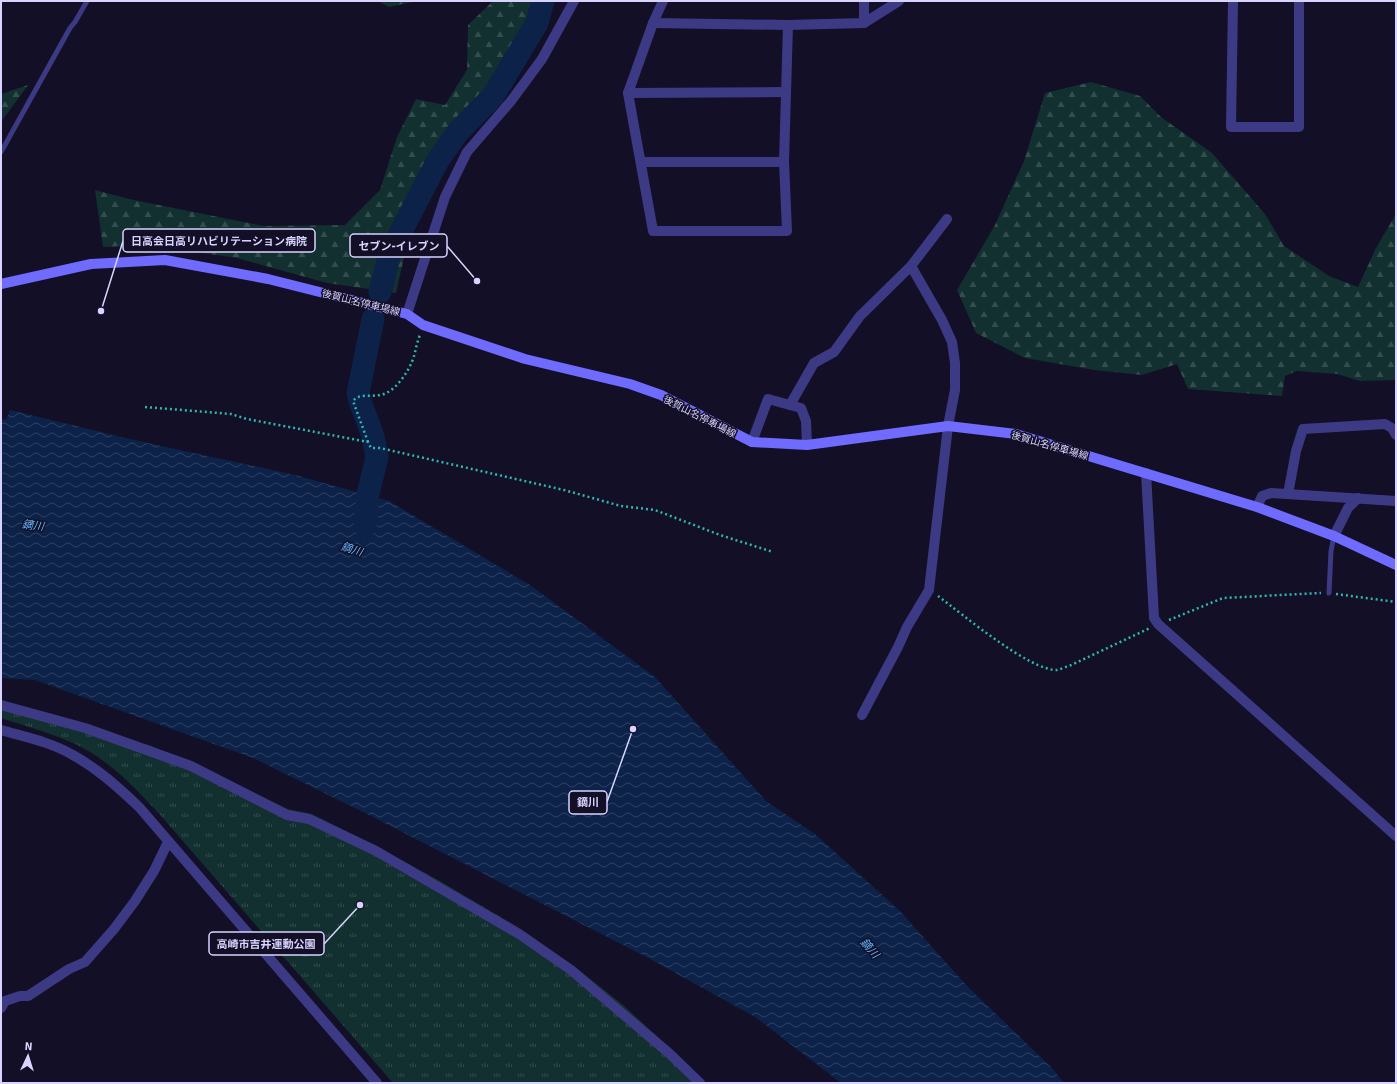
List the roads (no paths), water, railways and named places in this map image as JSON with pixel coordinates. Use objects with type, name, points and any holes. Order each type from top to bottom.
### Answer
[{"type":"main road","name":"後賀山名停車場線","points":[[1,284],[91,264],[165,260],[268,278],[407,314],[423,325],[525,359],[630,384],[661,395],[752,442],[807,445],[948,426],[1016,434],[1257,507],[1334,536],[1396,565]]},
{"type":"street","points":[[407,314],[446,197],[468,152],[511,101],[542,59],[574,1]]},
{"type":"street","points":[[663,1],[653,23],[628,93],[654,231],[787,231],[784,162],[788,25]]},
{"type":"street","points":[[864,1],[864,23]]},
{"type":"street","points":[[653,23],[788,25],[864,23],[899,1]]},
{"type":"street","points":[[1233,1],[1231,127],[1299,127],[1299,1]]},
{"type":"street","points":[[628,93],[785,92]]},
{"type":"street","points":[[642,162],[784,162]]},
{"type":"street","points":[[790,405],[814,363],[834,352],[860,316],[911,266],[947,219]]},
{"type":"street","points":[[862,715],[907,627],[929,590],[948,426],[955,390],[955,363],[952,342],[942,320],[911,266]]},
{"type":"street","points":[[752,442],[768,399],[801,408],[806,420],[807,445]]},
{"type":"street","points":[[1288,494],[1296,451],[1303,429],[1385,424],[1392,428],[1396,435]]},
{"type":"street","points":[[1146,473],[1154,618],[1158,624],[1396,836]]},
{"type":"street","points":[[1257,507],[1262,496],[1271,493],[1396,501]]},
{"type":"street","points":[[1334,536],[1348,508],[1358,498]]},
{"type":"street","points":[[1,705],[85,728],[184,763],[287,815],[309,819],[376,851],[518,934],[571,970],[670,1054],[700,1083]]},
{"type":"street","points":[[1,730],[42,742],[70,753],[95,768],[118,786],[139,807],[377,1083]]},
{"type":"street","points":[[1,1008],[5,1001],[20,996],[28,996],[69,969],[85,962],[114,929],[134,901],[154,871],[168,842]]},
{"type":"lane","points":[[1,152],[70,28],[87,1]]},
{"type":"lane","points":[[1329,593],[1330,551],[1334,536]]},
{"type":"water","points":[[10,410],[134,440],[295,475],[389,501],[530,585],[655,677],[766,801],[815,834],[900,911],[967,986],[1052,1068],[1064,1083],[841,1083],[755,1017],[652,960],[369,815],[253,758],[35,680],[1,678],[1,418],[6,420]]},
{"type":"waterway","points":[[380,292],[390,253],[437,162],[457,133],[493,96],[537,23],[543,1]]},
{"type":"waterway","points":[[365,526],[368,494],[377,457],[373,436],[358,393],[373,319]]},
{"type":"place","name":"セブン-イレブン","points":[[477,281]]},
{"type":"place","name":"日高会日高リハビリテーション病院","points":[[101,311]]},
{"type":"place","name":"鏑川","points":[[633,729]]},
{"type":"place","name":"高崎市吉井運動公園","points":[[360,905]]}]
